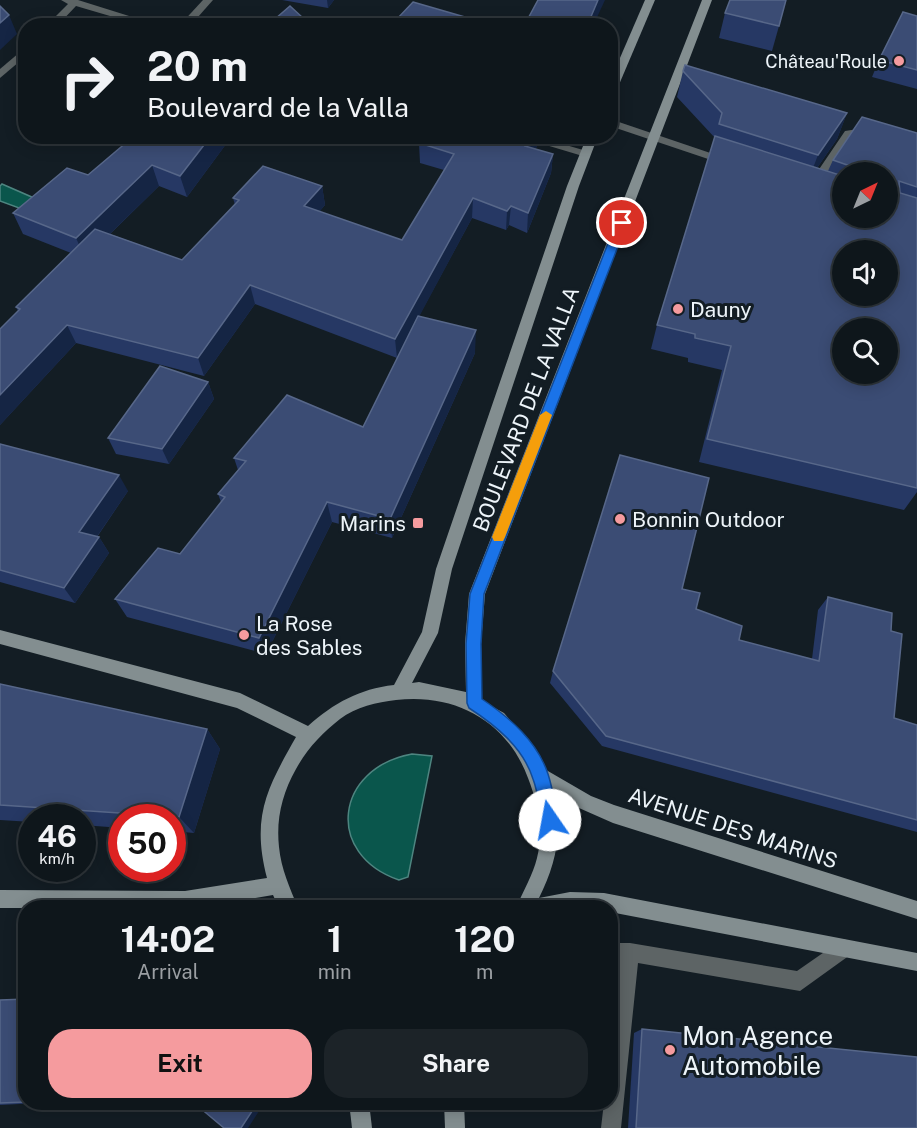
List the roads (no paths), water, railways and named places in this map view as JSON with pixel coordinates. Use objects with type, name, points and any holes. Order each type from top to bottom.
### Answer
[{"type":"main road","points":[[618,75],[650,0]]},
{"type":"main road","name":"BOULEVARD DE LA VALLA","points":[[474,703],[473,644],[477,594],[707,0]]},
{"type":"main road","name":"BOULEVARD DE LA VALLA","points":[[400,689],[430,633],[444,569],[573,186],[590,144]]},
{"type":"main road","points":[[0,637],[240,701],[308,734]]},
{"type":"main road","points":[[285,900],[277,885],[268,844],[271,804],[285,766],[308,734],[339,708],[376,693],[400,689],[445,693],[474,703],[502,721],[524,746],[540,775],[550,820],[545,866],[529,900]]},
{"type":"main road","name":"AVENUE DES MARINS","points":[[540,775],[585,802],[614,814],[917,910]]},
{"type":"main road","points":[[0,899],[185,900],[277,885]]},
{"type":"main road","points":[[618,905],[917,962]]},
{"type":"main road","points":[[360,1110],[362,1128]]},
{"type":"main road","points":[[454,1110],[455,1128]]},
{"type":"street","points":[[191,18],[208,0]]},
{"type":"street","points":[[57,18],[70,1],[128,18]]},
{"type":"street","points":[[0,75],[18,58]]},
{"type":"street","points":[[618,125],[744,167]]},
{"type":"street","points":[[812,189],[849,133],[882,128]]},
{"type":"street","points":[[550,144],[586,154]]},
{"type":"street","points":[[618,991],[620,952],[800,981],[843,948]]},
{"type":"street","points":[[611,1128],[612,1110]]},
{"type":"place","name":"Château'Roule","points":[[899,61]]},
{"type":"place","name":"Dauny","points":[[678,309]]},
{"type":"place","name":"Bonnin Outdoor","points":[[620,519]]},
{"type":"place","name":"Marins","points":[[418,523]]},
{"type":"place","name":"La Rose des Sables","points":[[244,635]]},
{"type":"place","name":"Mon Agence Automobile","points":[[670,1050]]}]
